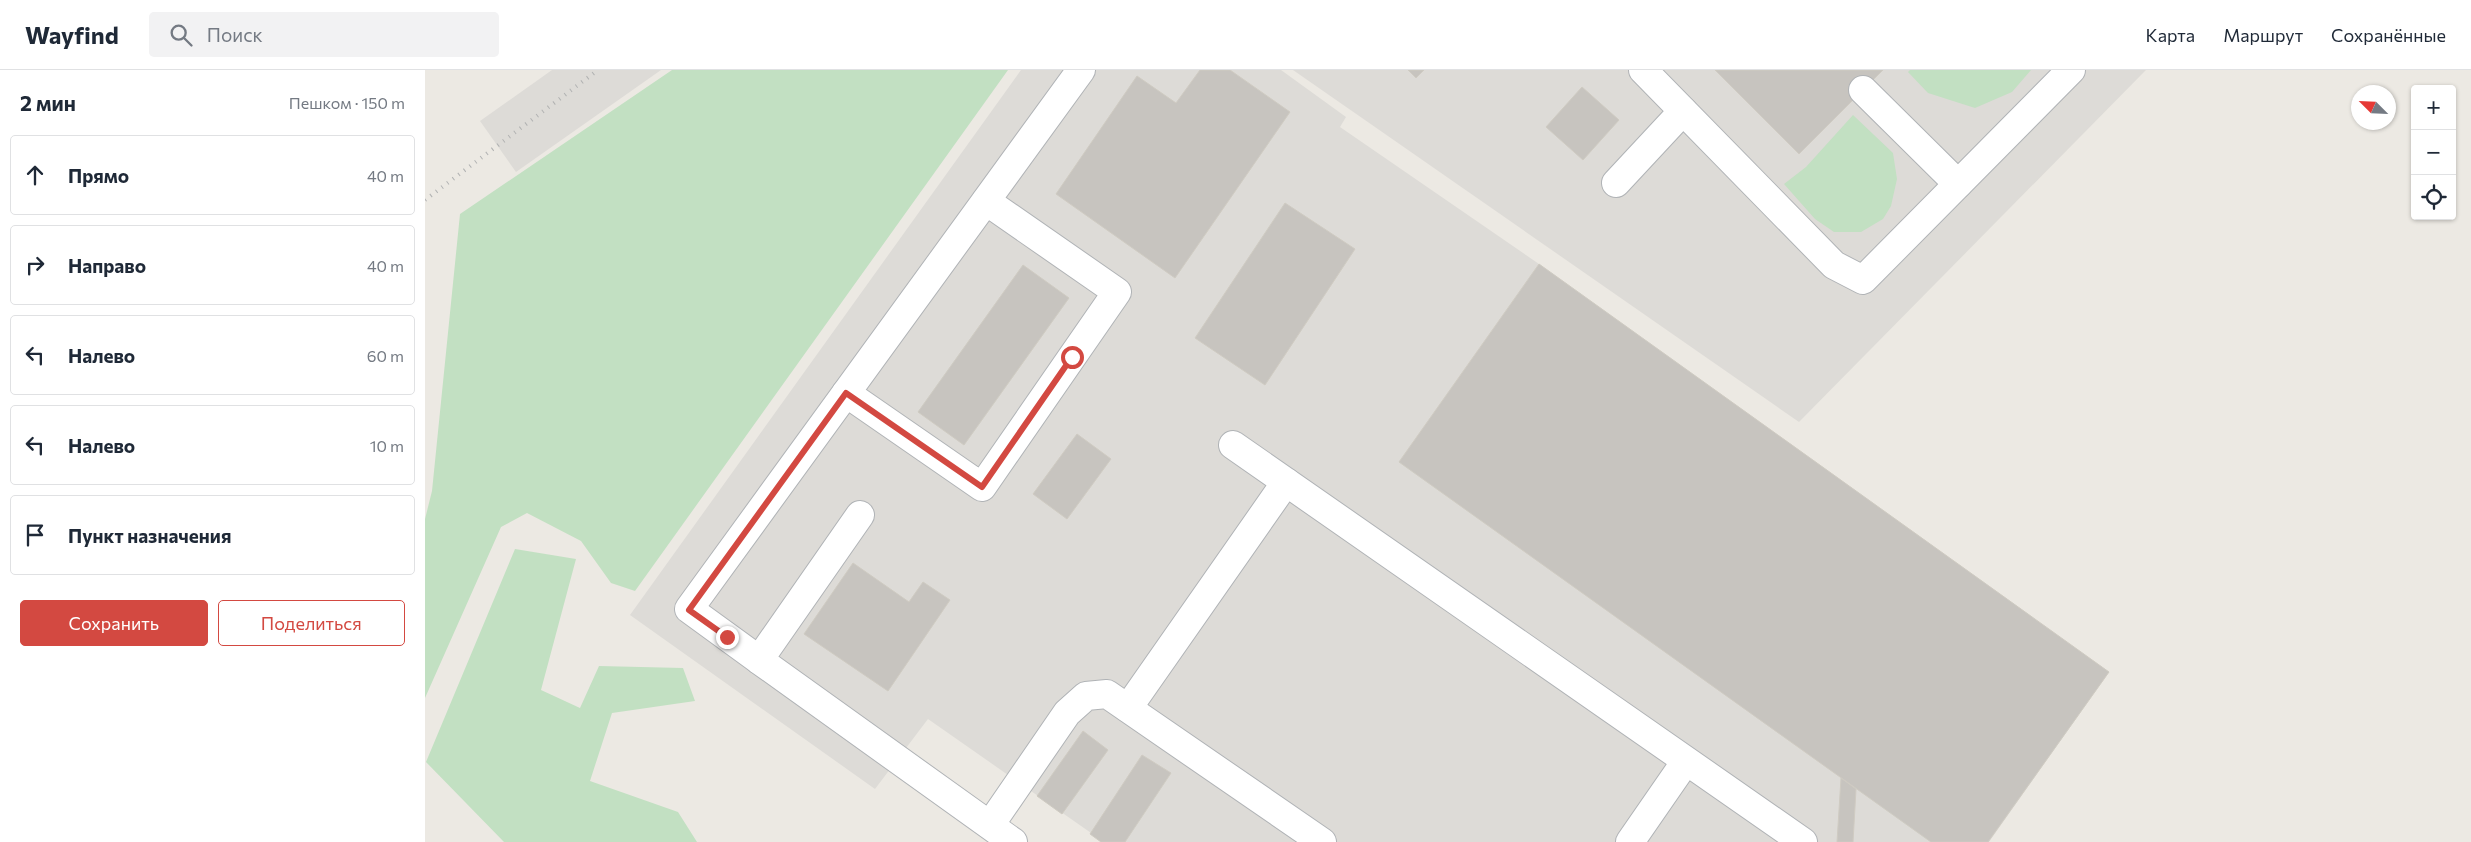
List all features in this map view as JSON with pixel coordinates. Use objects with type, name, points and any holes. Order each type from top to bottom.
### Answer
[{"type":"lane","points":[[1013,842],[689,610],[1081,70]]},
{"type":"lane","points":[[1643,70],[1834,264],[1863,280],[2071,70]]},
{"type":"lane","points":[[1863,90],[1958,184]]},
{"type":"lane","points":[[1616,183],[1683,111]]},
{"type":"lane","points":[[846,393],[982,487],[1117,292],[986,201]]},
{"type":"lane","points":[[1233,445],[1803,842]]},
{"type":"lane","points":[[1128,708],[1286,482]]},
{"type":"lane","points":[[759,660],[860,516]]},
{"type":"lane","points":[[990,825],[1067,712],[1086,696],[1107,694],[1322,842]]},
{"type":"lane","points":[[1630,842],[1686,761]]},
{"type":"shaded area","points":[[552,70],[661,70],[516,172],[480,121]]},
{"type":"shaded area","points":[[1021,70],[1281,70],[1346,117],[1340,127],[1539,264],[2109,672],[1989,842],[1104,842],[928,719],[875,789],[630,615]]},
{"type":"shaded area","points":[[1293,70],[2146,70],[1799,422]]},
{"type":"green space","points":[[672,70],[1008,70],[635,591],[611,583],[581,541],[527,513],[501,527],[425,698],[425,519],[432,491],[460,214]]},
{"type":"green space","points":[[1910,70],[2031,70],[2012,92],[1975,108],[1928,93],[1908,72]]},
{"type":"green space","points":[[1853,115],[1893,153],[1897,179],[1891,206],[1883,219],[1861,232],[1834,232],[1815,219],[1784,184],[1806,167]]},
{"type":"green space","points":[[515,549],[576,559],[541,690],[580,708],[599,666],[683,668],[695,701],[612,713],[590,781],[678,812],[697,842],[504,842],[426,762]]},
{"type":"building","points":[[1200,70],[1230,70],[1290,112],[1175,278],[1056,194],[1137,76],[1176,103]]},
{"type":"building","points":[[1408,70],[1424,70],[1416,78]]},
{"type":"building","points":[[1715,70],[1883,70],[1799,154]]},
{"type":"building","points":[[1582,87],[1619,120],[1583,160],[1546,127]]},
{"type":"building","points":[[1285,203],[1355,249],[1265,385],[1195,338]]},
{"type":"building","points":[[1539,264],[2109,672],[1988,842],[1931,842],[1399,462]]},
{"type":"building","points":[[1023,265],[1069,298],[964,445],[918,412]]},
{"type":"building","points":[[1077,434],[1111,459],[1067,519],[1033,494]]},
{"type":"building","points":[[853,563],[909,602],[923,582],[950,600],[888,691],[804,634]]},
{"type":"building","points":[[1083,731],[1108,750],[1062,814],[1037,796]]},
{"type":"building","points":[[1142,755],[1171,773],[1125,842],[1101,842],[1090,834]]},
{"type":"building","points":[[1841,778],[1856,789],[1853,842],[1837,842]]},
{"type":"railway","points":[[425,200],[598,70]]},
{"type":"route","points":[[727,637],[689,610],[846,393],[982,487],[1072,357]]}]
